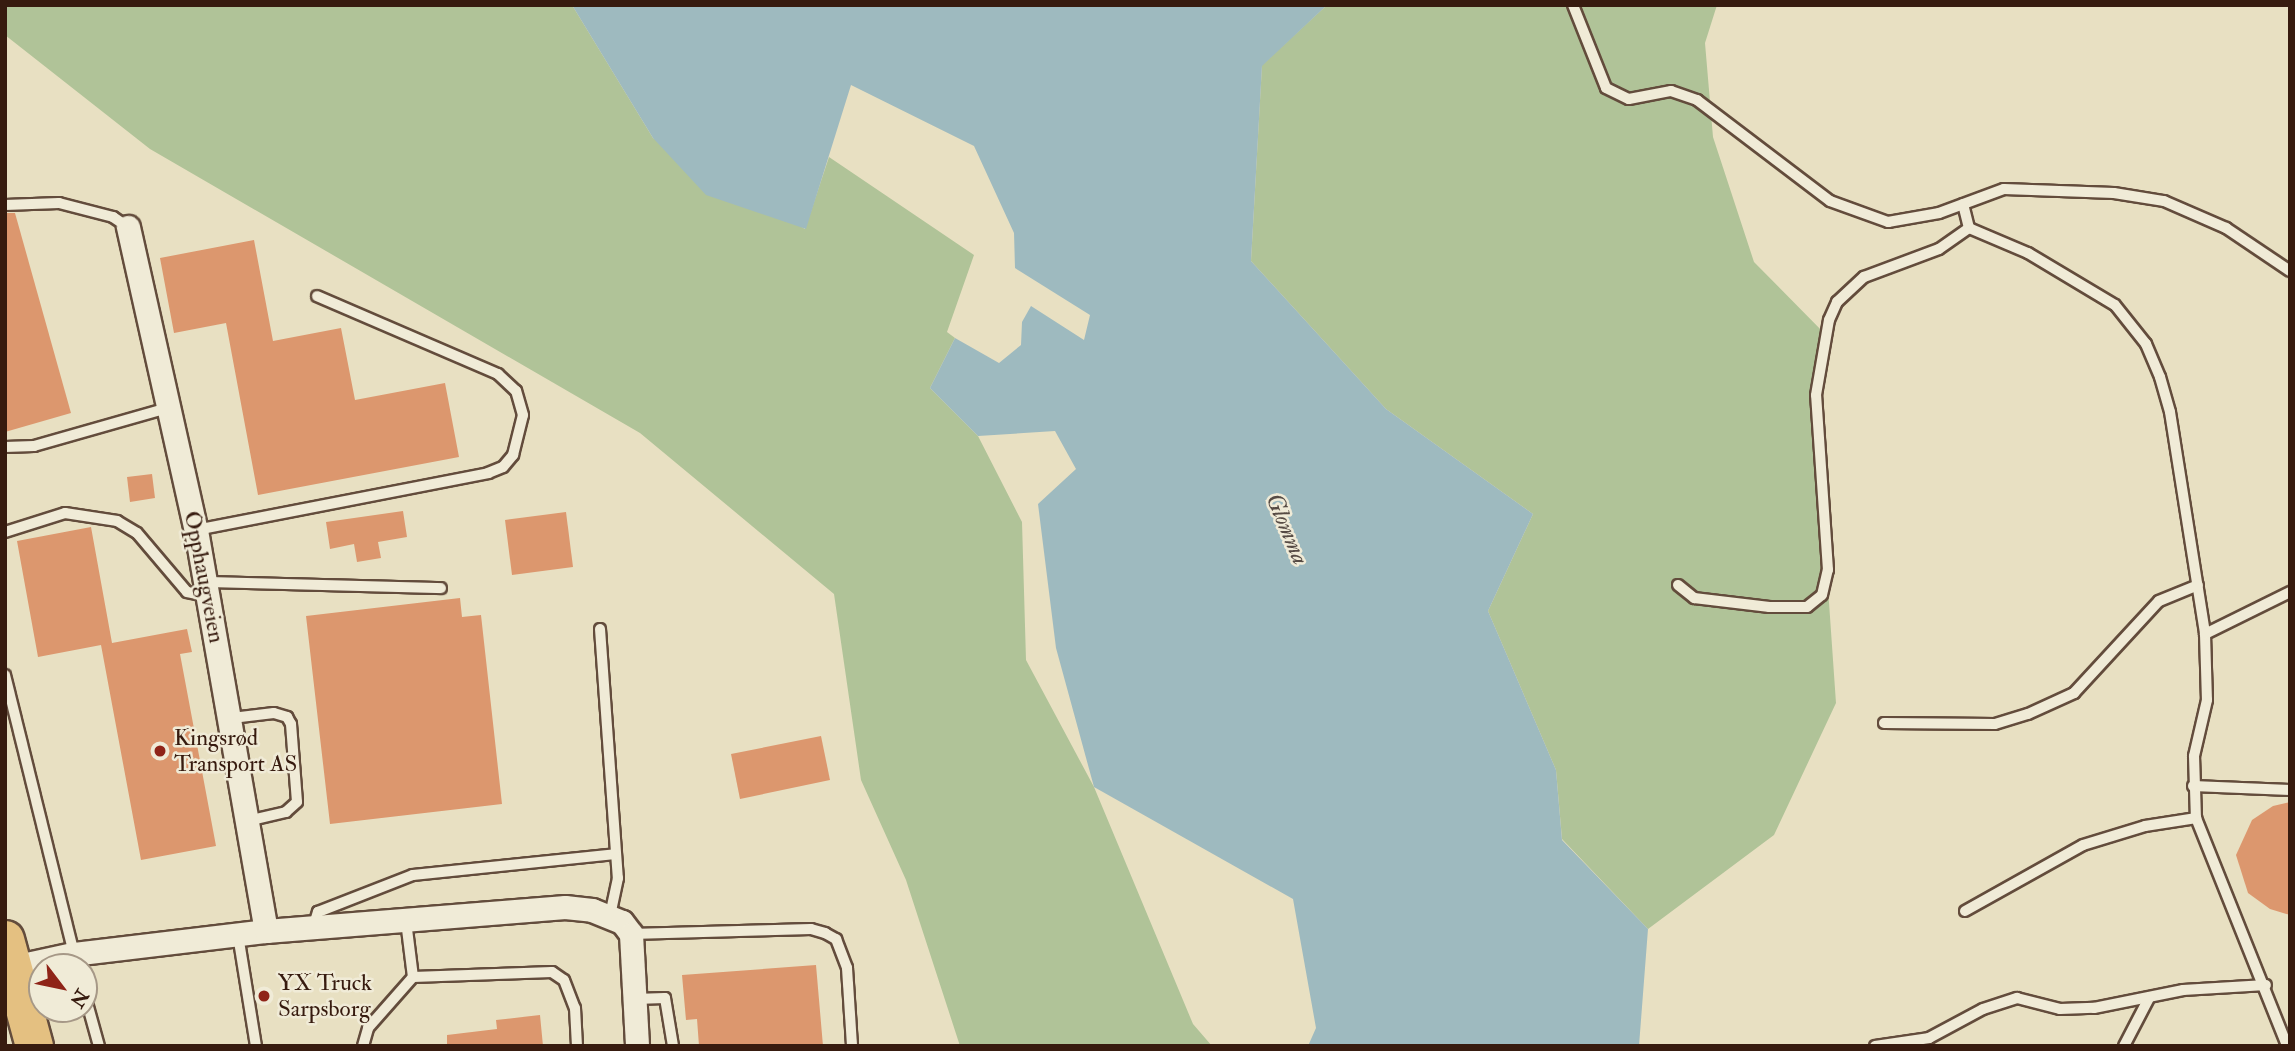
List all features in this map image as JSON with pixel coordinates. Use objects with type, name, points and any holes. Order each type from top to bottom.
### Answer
[{"type":"highway","points":[[9,953],[34,1046]]},
{"type":"street","name":"Opphaugveien","points":[[128,227],[196,530],[250,820],[266,931]]},
{"type":"street","points":[[98,957],[266,931],[565,907],[610,916],[631,934],[637,1046]]},
{"type":"street","points":[[9,953],[28,955]]},
{"type":"lane","points":[[1573,5],[1606,88],[1629,99],[1671,91],[1685,94],[1829,201],[1888,222],[1962,204],[2004,189],[2114,193],[2164,201],[2226,228],[2290,271]]},
{"type":"lane","points":[[5,205],[59,203],[113,217],[128,227]]},
{"type":"lane","points":[[1962,204],[1969,228]]},
{"type":"lane","points":[[1678,585],[1694,598],[1769,607],[1807,607],[1822,595],[1828,570],[1816,395],[1829,320],[1837,302],[1864,278],[1938,249],[1969,228]]},
{"type":"lane","points":[[1969,228],[2028,253],[2093,289],[2115,305],[2147,344],[2170,412],[2205,635],[2207,700],[2194,756],[2196,818],[2266,985],[2287,1046]]},
{"type":"lane","points":[[196,530],[488,473],[503,467],[513,455],[523,415],[516,391],[498,374],[317,296]]},
{"type":"lane","points":[[5,447],[34,446],[167,408]]},
{"type":"lane","points":[[5,532],[65,513],[117,521],[137,533],[187,592],[205,589],[441,588]]},
{"type":"lane","points":[[1884,723],[1995,724],[2028,714],[2074,693],[2159,601],[2198,585]]},
{"type":"lane","points":[[2205,635],[2290,592]]},
{"type":"lane","points":[[600,629],[617,893],[610,916]]},
{"type":"lane","points":[[5,675],[73,953]]},
{"type":"lane","points":[[232,718],[274,713],[287,718],[290,724],[297,802],[286,812],[250,820]]},
{"type":"lane","points":[[2193,786],[2290,790]]},
{"type":"lane","points":[[1965,911],[2083,845],[2155,824],[2196,818]]},
{"type":"lane","points":[[313,928],[318,912],[413,875],[615,854]]},
{"type":"lane","points":[[406,921],[413,976]]},
{"type":"lane","points":[[631,934],[811,929],[825,933],[842,949],[847,968],[852,1046]]},
{"type":"lane","points":[[238,935],[256,1046]]},
{"type":"lane","points":[[363,1046],[368,1028],[413,976],[552,972],[570,990],[577,1046]]},
{"type":"lane","points":[[1875,1046],[1929,1038],[1983,1009],[2017,998],[2060,1009],[2149,998],[2183,990],[2266,985]]},
{"type":"lane","points":[[635,999],[664,998],[673,1046]]},
{"type":"lane","points":[[2124,1046],[2149,998]]},
{"type":"lane","points":[[93,1023],[99,1046]]},
{"type":"green space","points":[[5,5],[572,5],[653,138],[805,229],[829,157],[974,255],[947,332],[955,338],[930,388],[978,436],[1022,522],[1026,660],[1094,787],[1193,1024],[1212,1046],[960,1046],[906,880],[861,780],[834,594],[640,433],[150,149],[5,35]]},
{"type":"green space","points":[[1327,5],[1717,5],[1705,43],[1713,137],[1754,262],[1828,337],[1817,430],[1836,703],[1774,835],[1648,929],[1562,839],[1556,770],[1488,611],[1533,514],[1386,409],[1251,261],[1262,65]]},
{"type":"water","name":"Glomma","points":[[572,5],[1327,5],[1262,66],[1251,261],[1386,409],[1533,514],[1488,611],[1556,770],[1562,840],[1648,929],[1639,1046],[1308,1046],[1316,1028],[1293,899],[1094,787],[1056,648],[1038,504],[1076,469],[1055,431],[978,436],[930,388],[955,338],[999,363],[1021,345],[1022,322],[1031,306],[1084,340],[1090,315],[1015,268],[1014,233],[974,146],[851,85],[806,229],[706,195],[653,138]]},
{"type":"building","points":[[5,213],[15,213],[71,413],[5,432]]},
{"type":"building","points":[[254,240],[273,341],[341,328],[355,400],[445,383],[459,457],[258,495],[226,323],[174,333],[160,258]]},
{"type":"building","points":[[152,474],[155,498],[130,502],[127,477]]},
{"type":"building","points":[[403,511],[407,537],[378,542],[381,558],[357,562],[354,544],[330,549],[326,522]]},
{"type":"building","points":[[566,512],[573,567],[512,575],[505,520]]},
{"type":"building","name":"Kingsrød Transport AS","points":[[91,527],[112,643],[187,629],[192,652],[180,654],[216,846],[141,860],[101,645],[38,657],[17,541]]},
{"type":"building","points":[[460,598],[462,617],[481,615],[502,804],[330,824],[306,616]]},
{"type":"building","points":[[821,736],[830,780],[740,799],[731,754]]},
{"type":"building","points":[[2290,802],[2290,915],[2270,909],[2248,893],[2236,855],[2252,820],[2273,806]]},
{"type":"building","points":[[816,965],[823,1046],[699,1046],[697,1019],[686,1020],[682,975]]},
{"type":"building","points":[[540,1015],[543,1046],[447,1046],[447,1035],[497,1029],[496,1020]]},
{"type":"place","name":"Kingsrød Transport AS","points":[[160,751]]},
{"type":"place","name":"YX Truck Sarpsborg","points":[[264,996]]}]
